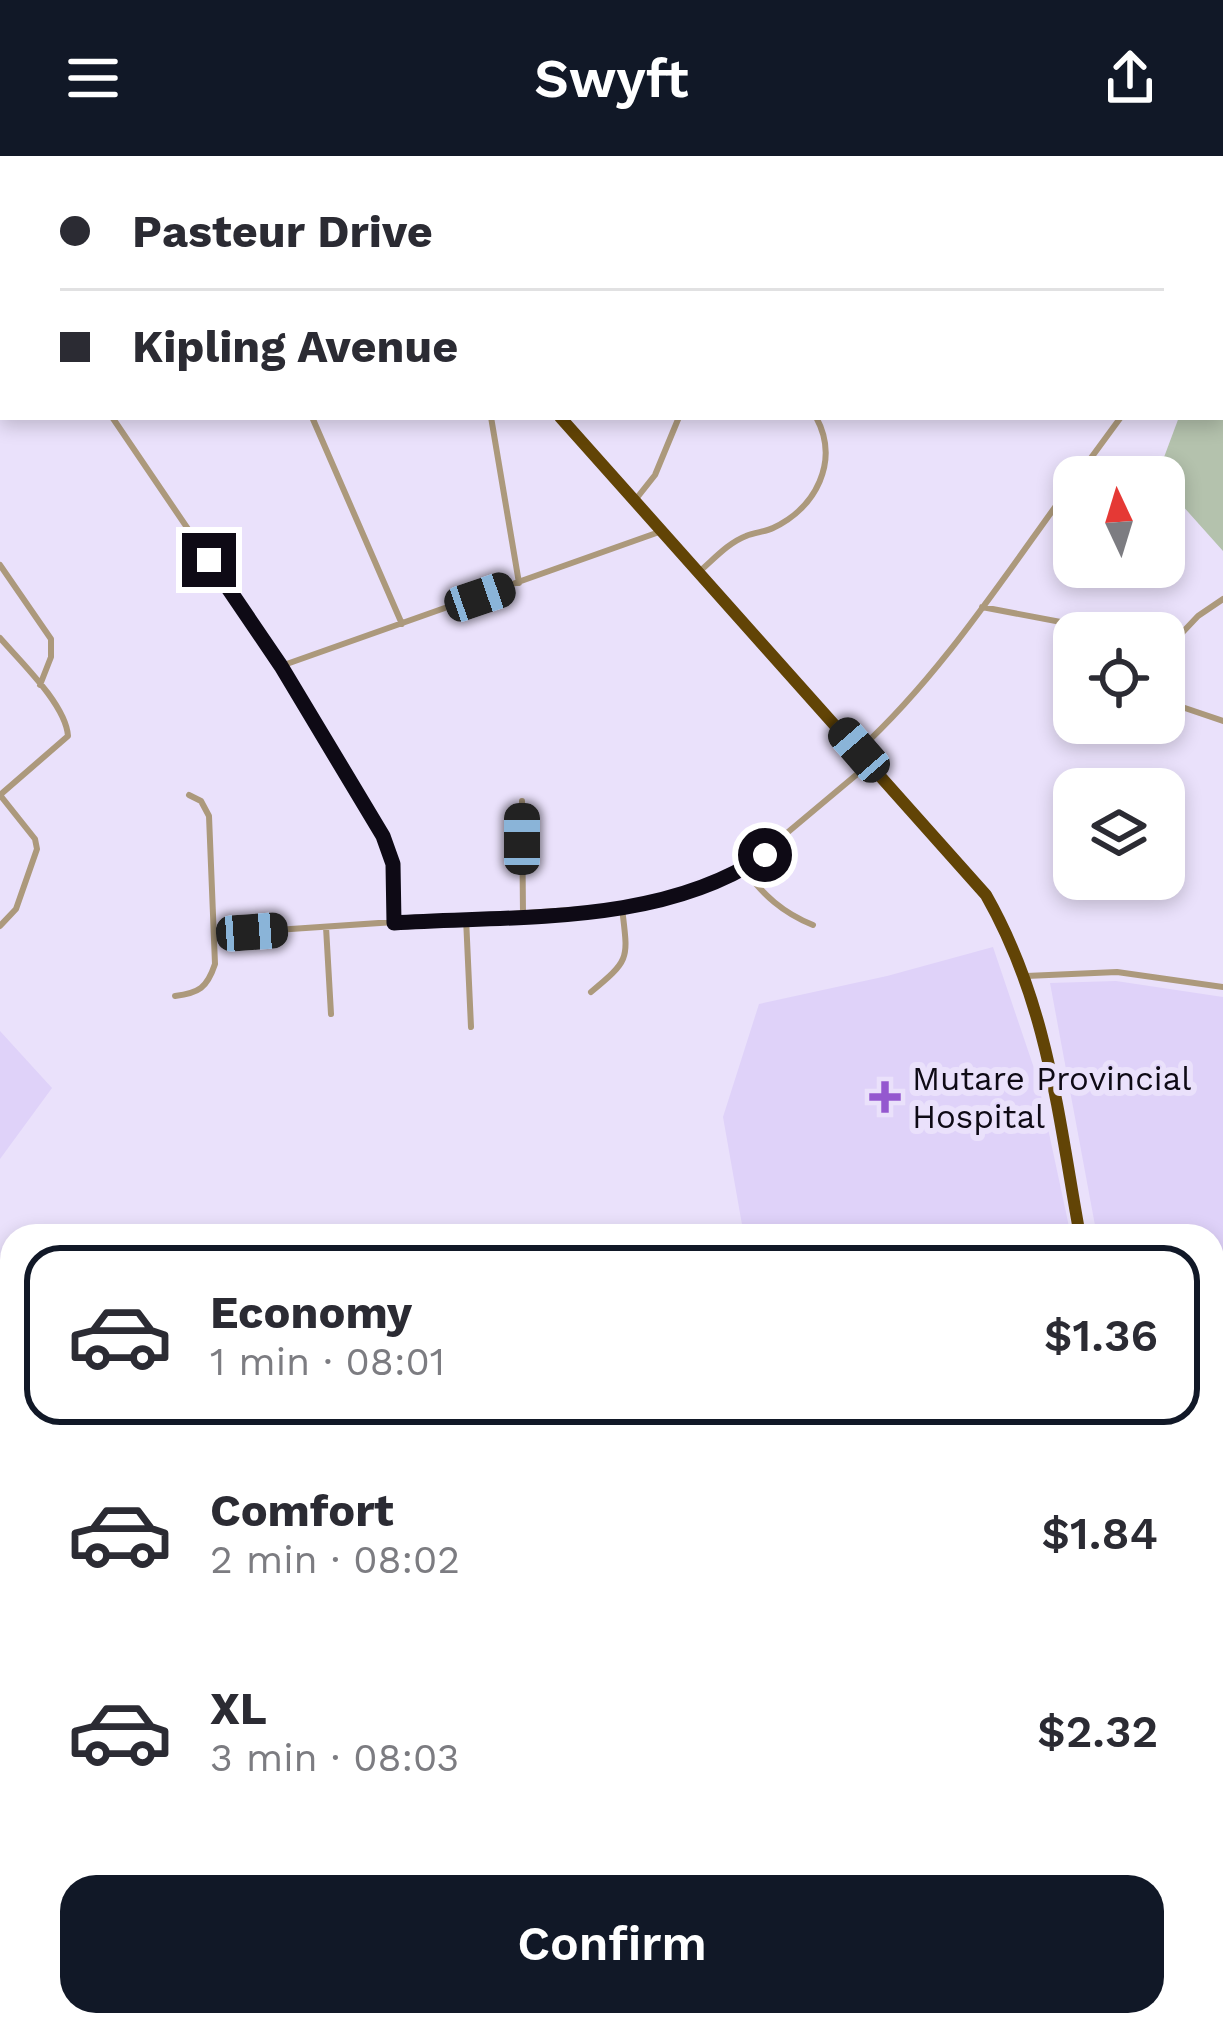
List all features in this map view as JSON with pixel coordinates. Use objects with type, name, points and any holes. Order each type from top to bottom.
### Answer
[{"type":"highway","points":[[563,420],[986,895],[1026,976],[1050,1067],[1078,1224]]},
{"type":"street","points":[[114,420],[281,666],[383,836],[393,864],[394,923]]},
{"type":"street","points":[[313,420],[402,624]]},
{"type":"street","points":[[492,420],[519,583]]},
{"type":"street","points":[[635,500],[656,475],[678,420]]},
{"type":"street","points":[[700,572],[728,546],[770,530],[808,505],[821,481],[826,450],[817,420]]},
{"type":"street","points":[[1092,456],[1118,420]]},
{"type":"street","points":[[859,750],[884,727],[982,607],[1053,510]]},
{"type":"street","points":[[281,666],[664,531]]},
{"type":"street","points":[[0,565],[52,639],[52,657],[40,685]]},
{"type":"street","points":[[1185,628],[1223,599]]},
{"type":"street","points":[[982,607],[1053,620]]},
{"type":"street","points":[[0,638],[40,685],[68,736],[0,795],[35,839],[37,849],[16,909],[0,926]]},
{"type":"street","points":[[1185,708],[1223,721]]},
{"type":"street","points":[[216,934],[622,908],[693,892],[744,869],[869,764]]},
{"type":"street","points":[[175,996],[198,993],[209,982],[215,964],[209,816],[201,801],[189,795]]},
{"type":"street","points":[[522,801],[523,914]]},
{"type":"street","points":[[744,869],[762,894],[813,926]]},
{"type":"street","points":[[591,992],[621,967],[627,950],[622,908]]},
{"type":"street","points":[[466,918],[471,1027]]},
{"type":"street","points":[[326,927],[331,1014]]},
{"type":"street","points":[[1026,976],[1117,972],[1223,987]]},
{"type":"shaded area","name":"Mutare Provincial Hospital","points":[[993,947],[1037,1077],[1068,1224],[742,1224],[723,1117],[759,1004]]},
{"type":"shaded area","points":[[1116,981],[1223,997],[1223,1224],[1095,1224],[1050,983]]},
{"type":"shaded area","points":[[0,1031],[52,1088],[0,1159]]},
{"type":"green space","points":[[1178,420],[1223,420],[1223,551],[1185,508],[1185,456],[1164,456]]},
{"type":"place","name":"Mutare Provincial Hospital","points":[[885,1097]]},
{"type":"route","points":[[209,560],[281,666],[383,836],[393,864],[394,923],[645,905],[730,877],[765,855]]}]
